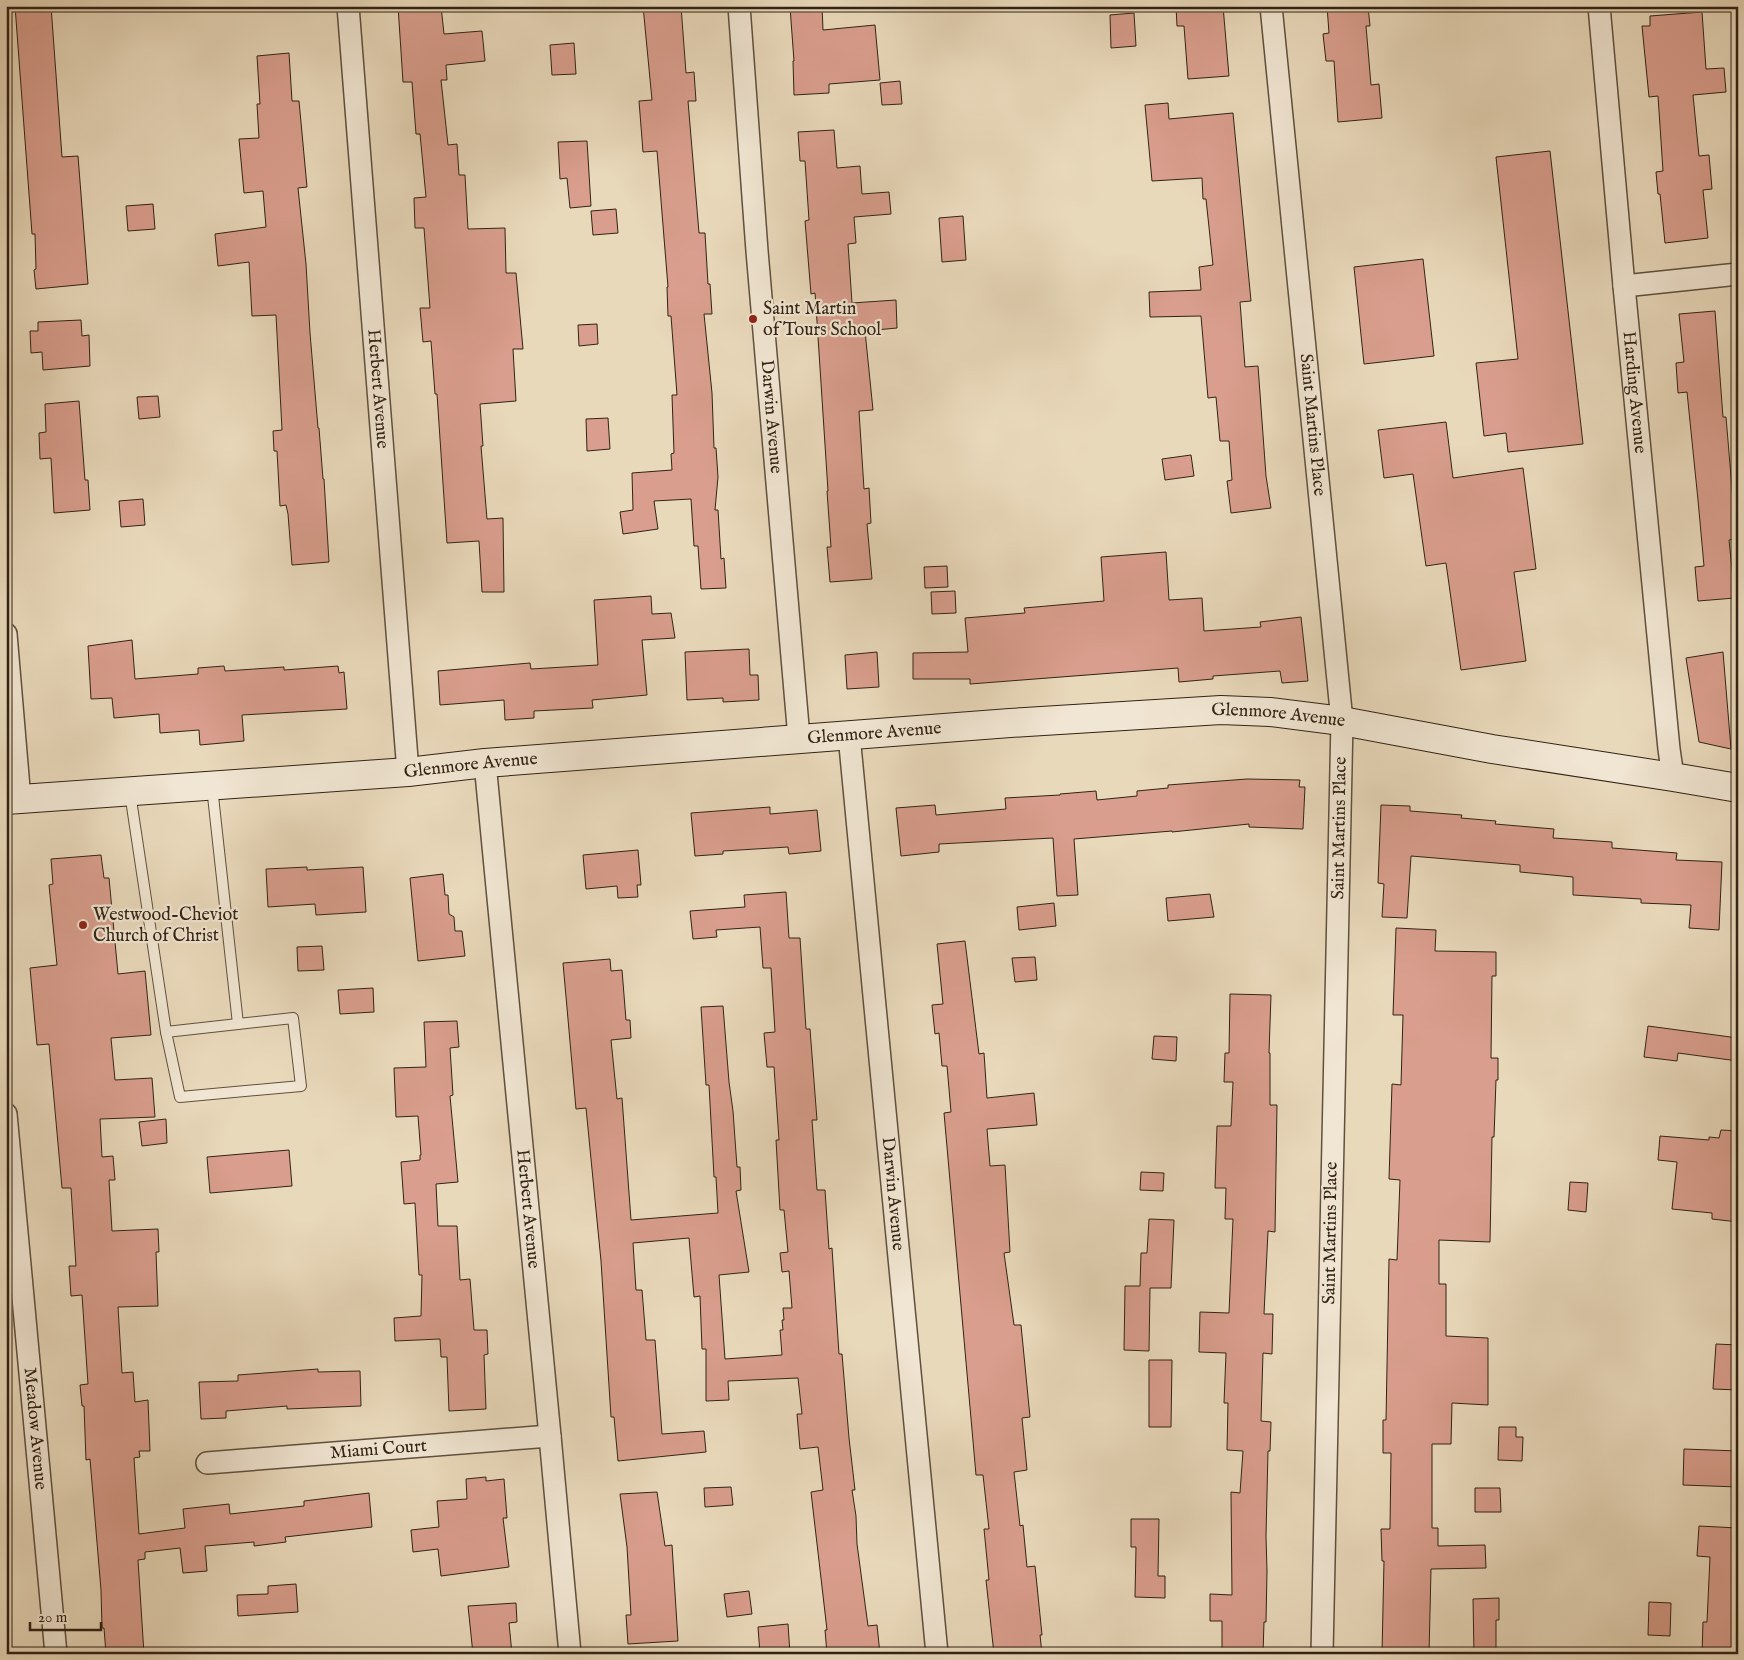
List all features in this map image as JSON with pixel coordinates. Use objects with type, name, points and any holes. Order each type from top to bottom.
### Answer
[{"type":"street","name":"Herbert Avenue","points":[[348,6],[408,772]]},
{"type":"street","name":"Darwin Avenue","points":[[739,6],[759,271],[800,738]]},
{"type":"street","name":"Saint Martins Place","points":[[1271,6],[1342,721],[1322,1654]]},
{"type":"street","name":"Harding Avenue","points":[[1599,6],[1624,286],[1673,776]]},
{"type":"street","points":[[1624,286],[1738,274]]},
{"type":"street","points":[[6,634],[13,800]]},
{"type":"street","name":"Glenmore Avenue","points":[[13,800],[408,772],[485,763],[1010,722],[1221,710],[1270,712],[1342,721],[1492,750],[1673,776],[1738,788]]},
{"type":"street","name":"Darwin Avenue","points":[[849,735],[937,1654]]},
{"type":"street","name":"Herbert Avenue","points":[[485,763],[570,1654]]},
{"type":"street","name":"Meadow Avenue","points":[[6,1114],[56,1654]]},
{"type":"street","name":"Miami Court","points":[[206,1463],[550,1436]]},
{"type":"lane","points":[[212,786],[238,1024]]},
{"type":"lane","points":[[130,792],[166,1032],[180,1097],[301,1086],[293,1018],[166,1032]]},
{"type":"building","points":[[15,6],[51,6],[62,157],[78,156],[88,284],[36,289],[34,270],[36,269],[35,234],[32,234]]},
{"type":"building","points":[[398,6],[441,6],[444,34],[482,31],[485,61],[446,65],[447,80],[441,80],[448,145],[457,144],[459,175],[465,175],[468,229],[505,228],[506,273],[516,273],[523,349],[513,349],[516,401],[480,404],[483,446],[481,446],[487,519],[503,518],[504,592],[482,592],[479,541],[447,543],[437,394],[435,394],[431,341],[423,342],[420,308],[430,308],[424,228],[415,228],[414,198],[426,197],[420,134],[416,134],[412,82],[403,82]]},
{"type":"building","points":[[643,6],[681,6],[686,73],[694,72],[696,101],[688,101],[699,233],[705,233],[708,284],[710,284],[712,314],[704,314],[712,393],[714,448],[716,448],[718,477],[715,510],[718,510],[721,559],[724,558],[726,588],[701,589],[698,546],[694,546],[691,499],[654,501],[658,529],[623,534],[620,512],[633,510],[632,473],[672,470],[671,454],[674,453],[672,395],[677,395],[671,316],[668,316],[668,287],[657,151],[643,152],[639,101],[652,100]]},
{"type":"building","points":[[822,6],[823,30],[875,25],[880,80],[829,84],[829,93],[794,95],[794,61],[790,7]]},
{"type":"building","points":[[1176,6],[1223,6],[1229,76],[1188,79],[1184,26],[1177,26]]},
{"type":"building","points":[[1327,6],[1368,6],[1370,26],[1366,26],[1371,85],[1379,84],[1382,118],[1338,122],[1334,61],[1326,61],[1323,34],[1329,33]]},
{"type":"building","points":[[1702,12],[1706,69],[1724,68],[1726,92],[1693,95],[1699,156],[1709,155],[1712,189],[1703,190],[1708,238],[1665,243],[1656,172],[1663,171],[1658,96],[1649,97],[1642,26],[1650,26],[1650,16]]},
{"type":"building","points":[[1134,13],[1136,46],[1111,48],[1110,15]]},
{"type":"building","points":[[574,43],[576,74],[552,75],[550,45]]},
{"type":"building","points":[[289,53],[292,101],[299,101],[307,187],[298,188],[324,479],[329,562],[292,565],[288,514],[286,505],[280,506],[277,451],[274,451],[273,431],[282,430],[276,315],[252,316],[249,262],[218,266],[215,234],[266,227],[263,191],[244,193],[239,139],[259,138],[257,104],[260,104],[257,56]]},
{"type":"building","points":[[900,81],[902,104],[882,105],[880,83]]},
{"type":"building","points":[[1168,103],[1169,119],[1233,113],[1251,301],[1240,302],[1245,367],[1258,366],[1266,476],[1271,508],[1231,513],[1227,481],[1232,480],[1229,441],[1220,441],[1216,397],[1208,398],[1201,316],[1150,317],[1149,292],[1201,290],[1199,267],[1213,265],[1206,199],[1203,199],[1202,178],[1152,181],[1145,105]]},
{"type":"building","points":[[834,130],[837,168],[860,166],[862,194],[889,192],[891,214],[854,217],[856,243],[848,244],[852,303],[896,300],[897,328],[865,331],[873,410],[859,411],[864,489],[869,488],[871,523],[867,524],[872,579],[830,582],[827,547],[831,547],[816,306],[815,293],[811,294],[805,221],[809,220],[805,161],[800,161],[798,132]]},
{"type":"building","points":[[587,141],[591,206],[570,208],[567,178],[560,179],[558,142]]},
{"type":"building","points":[[1550,151],[1583,444],[1508,452],[1506,433],[1484,436],[1476,363],[1518,359],[1496,157]]},
{"type":"building","points":[[153,204],[155,229],[128,231],[126,206]]},
{"type":"building","points":[[616,209],[618,233],[593,235],[591,211]]},
{"type":"building","points":[[963,216],[966,260],[942,262],[939,218]]},
{"type":"building","points":[[1423,259],[1434,356],[1364,364],[1354,267]]},
{"type":"building","points":[[1715,311],[1723,417],[1726,417],[1734,512],[1738,512],[1736,539],[1729,540],[1735,598],[1698,601],[1695,567],[1704,566],[1698,500],[1687,392],[1678,393],[1676,363],[1684,362],[1679,314]]},
{"type":"building","points":[[81,320],[82,336],[89,335],[90,366],[43,370],[42,352],[31,353],[30,331],[38,331],[38,322]]},
{"type":"building","points":[[597,324],[598,344],[579,346],[578,325]]},
{"type":"building","points":[[158,396],[160,417],[139,419],[137,397]]},
{"type":"building","points":[[79,401],[85,480],[88,480],[90,510],[54,513],[51,458],[40,459],[39,433],[46,432],[45,404]]},
{"type":"building","points":[[608,418],[610,449],[587,451],[586,419]]},
{"type":"building","points":[[1446,422],[1453,478],[1523,468],[1536,569],[1514,572],[1526,661],[1461,670],[1446,563],[1426,566],[1413,474],[1384,478],[1378,430]]},
{"type":"building","points":[[1191,455],[1194,476],[1165,480],[1162,459]]},
{"type":"building","points":[[143,499],[145,525],[121,527],[119,501]]},
{"type":"building","points":[[1166,552],[1169,600],[1202,598],[1204,631],[1261,627],[1260,622],[1301,617],[1308,681],[1282,683],[1280,671],[1213,676],[1213,679],[1179,682],[1178,668],[970,684],[970,679],[913,679],[913,653],[968,652],[965,618],[1025,613],[1024,608],[1104,601],[1101,557]]},
{"type":"building","points":[[947,566],[948,587],[925,588],[924,567]]},
{"type":"building","points":[[955,591],[956,613],[932,614],[931,592]]},
{"type":"building","points":[[651,596],[652,614],[671,613],[675,638],[642,640],[647,695],[592,700],[593,708],[534,711],[534,718],[505,720],[504,700],[440,705],[438,671],[530,663],[531,669],[598,665],[594,600]]},
{"type":"building","points":[[132,640],[135,679],[198,674],[198,668],[224,666],[225,671],[284,667],[284,670],[338,666],[339,673],[344,672],[347,709],[242,715],[244,741],[200,745],[199,730],[160,733],[159,714],[114,718],[112,698],[91,699],[88,646]]},
{"type":"building","points":[[749,649],[750,675],[758,675],[759,700],[723,702],[723,698],[687,700],[685,652]]},
{"type":"building","points":[[877,652],[879,687],[847,689],[845,655]]},
{"type":"building","points":[[1723,652],[1731,749],[1699,742],[1686,658]]},
{"type":"building","points":[[1247,779],[1300,780],[1299,787],[1305,787],[1303,829],[1249,827],[1249,824],[1074,839],[1078,895],[1057,896],[1053,838],[939,844],[939,852],[901,856],[896,808],[935,805],[936,815],[1006,809],[1005,798],[1096,791],[1097,800],[1137,796],[1137,791],[1168,788],[1168,785]]},
{"type":"building","points":[[1381,805],[1410,806],[1410,811],[1462,815],[1461,818],[1496,821],[1495,824],[1554,829],[1553,838],[1612,842],[1612,848],[1677,853],[1676,860],[1722,862],[1719,930],[1689,928],[1691,905],[1641,903],[1641,899],[1573,895],[1573,877],[1520,872],[1520,865],[1411,856],[1407,918],[1382,917],[1384,884],[1378,883]]},
{"type":"building","points":[[770,807],[770,814],[817,810],[821,851],[789,854],[788,847],[723,851],[723,854],[695,856],[691,813]]},
{"type":"building","points":[[638,850],[641,885],[637,885],[638,897],[618,898],[617,886],[586,889],[583,855]]},
{"type":"building","points":[[101,855],[104,878],[109,878],[118,974],[145,971],[151,1035],[111,1038],[115,1080],[152,1078],[155,1117],[100,1119],[102,1157],[113,1156],[115,1180],[109,1180],[112,1231],[158,1229],[159,1252],[156,1252],[158,1306],[118,1307],[122,1373],[133,1372],[135,1402],[148,1400],[150,1451],[139,1451],[140,1457],[134,1458],[139,1534],[185,1528],[183,1509],[229,1504],[230,1514],[304,1506],[304,1501],[369,1493],[372,1527],[285,1537],[286,1542],[254,1546],[254,1542],[205,1546],[207,1571],[183,1573],[180,1548],[145,1552],[145,1559],[138,1560],[144,1654],[106,1654],[104,1628],[102,1628],[101,1590],[90,1459],[86,1460],[84,1406],[82,1406],[80,1385],[88,1384],[82,1295],[71,1296],[69,1266],[76,1266],[71,1188],[62,1188],[49,1044],[37,1045],[30,968],[57,965],[49,885],[53,884],[51,859]]},
{"type":"building","points":[[307,867],[307,870],[363,867],[366,912],[316,915],[315,904],[268,907],[266,869]]},
{"type":"building","points":[[443,874],[445,895],[448,895],[449,914],[454,917],[455,931],[462,931],[465,956],[418,961],[410,878]]},
{"type":"building","points":[[786,892],[789,938],[800,938],[806,1029],[810,1029],[817,1120],[812,1120],[817,1190],[825,1190],[829,1249],[832,1248],[839,1354],[842,1354],[855,1490],[852,1490],[856,1516],[857,1544],[868,1626],[877,1625],[880,1654],[827,1654],[825,1630],[827,1630],[811,1492],[823,1490],[818,1447],[800,1449],[797,1414],[802,1414],[798,1378],[728,1381],[729,1400],[706,1401],[706,1349],[702,1349],[700,1296],[694,1297],[689,1238],[633,1243],[636,1290],[642,1290],[646,1340],[655,1340],[662,1434],[704,1431],[706,1452],[618,1461],[614,1417],[611,1417],[601,1261],[586,1108],[576,1109],[563,963],[610,959],[611,971],[622,970],[626,1020],[630,1020],[631,1038],[611,1040],[617,1099],[622,1098],[631,1220],[718,1213],[709,1085],[706,1085],[701,1007],[723,1006],[737,1167],[740,1167],[741,1190],[736,1191],[749,1272],[719,1275],[725,1359],[782,1355],[780,1330],[783,1330],[783,1308],[792,1308],[789,1271],[782,1272],[780,1253],[788,1252],[784,1210],[780,1210],[776,1140],[779,1140],[774,1067],[767,1067],[764,1033],[775,1032],[771,968],[763,968],[760,927],[716,930],[717,937],[693,939],[690,911],[745,907],[744,895]]},
{"type":"building","points":[[1210,894],[1214,917],[1168,921],[1166,898]]},
{"type":"building","points":[[1054,903],[1056,926],[1019,930],[1017,907]]},
{"type":"building","points":[[1396,928],[1436,930],[1435,951],[1496,952],[1496,976],[1492,976],[1491,1058],[1498,1058],[1498,1080],[1496,1080],[1494,1137],[1492,1137],[1490,1242],[1439,1240],[1439,1284],[1446,1284],[1446,1336],[1488,1338],[1488,1405],[1452,1403],[1451,1444],[1432,1444],[1432,1528],[1438,1528],[1438,1546],[1485,1545],[1486,1568],[1431,1569],[1429,1654],[1382,1654],[1384,1561],[1382,1561],[1381,1529],[1390,1529],[1391,1453],[1383,1453],[1383,1420],[1386,1420],[1389,1259],[1397,1260],[1400,1180],[1389,1179],[1392,1084],[1401,1085],[1403,1015],[1393,1015]]},
{"type":"building","points":[[965,941],[979,1054],[984,1053],[987,1098],[1034,1093],[1037,1125],[987,1129],[990,1166],[1005,1165],[1010,1252],[1004,1253],[1014,1325],[1021,1325],[1030,1417],[1022,1418],[1027,1470],[1014,1472],[1020,1526],[1023,1525],[1027,1567],[1035,1566],[1042,1635],[1040,1635],[1042,1654],[994,1654],[986,1580],[989,1580],[984,1529],[989,1529],[983,1475],[976,1475],[944,1113],[951,1112],[947,1066],[942,1066],[939,1033],[935,1034],[932,1005],[943,1004],[937,944]]},
{"type":"building","points":[[322,946],[324,970],[298,971],[297,947]]},
{"type":"building","points":[[1035,957],[1037,980],[1015,982],[1012,958]]},
{"type":"building","points":[[373,988],[374,1012],[340,1014],[338,990]]},
{"type":"building","points":[[1230,994],[1271,995],[1270,1105],[1277,1105],[1275,1232],[1268,1231],[1264,1314],[1273,1314],[1272,1354],[1263,1353],[1261,1421],[1271,1422],[1270,1451],[1268,1451],[1266,1622],[1264,1622],[1263,1654],[1222,1654],[1222,1621],[1210,1621],[1210,1594],[1232,1595],[1231,1492],[1240,1493],[1243,1451],[1227,1450],[1228,1403],[1224,1403],[1226,1353],[1199,1352],[1200,1312],[1229,1313],[1233,1219],[1225,1219],[1226,1188],[1215,1188],[1217,1126],[1231,1126],[1233,1082],[1224,1082],[1225,1053],[1229,1053]]},
{"type":"building","points":[[457,1021],[459,1047],[450,1048],[453,1095],[450,1096],[458,1182],[436,1184],[438,1226],[457,1226],[460,1280],[470,1279],[474,1330],[487,1330],[488,1354],[484,1355],[486,1409],[449,1411],[447,1357],[441,1357],[440,1339],[395,1341],[394,1318],[421,1316],[422,1275],[419,1275],[415,1203],[404,1204],[401,1162],[420,1160],[418,1116],[396,1117],[394,1068],[426,1067],[424,1022]]},
{"type":"building","points":[[1648,1026],[1738,1038],[1738,1061],[1678,1053],[1677,1061],[1644,1057]]},
{"type":"building","points":[[1154,1036],[1177,1037],[1176,1061],[1152,1059]]},
{"type":"building","points":[[166,1119],[167,1143],[142,1146],[139,1122]]},
{"type":"building","points":[[1721,1130],[1738,1131],[1738,1222],[1712,1219],[1712,1213],[1672,1209],[1677,1162],[1658,1160],[1660,1136],[1709,1140],[1709,1137],[1719,1138]]},
{"type":"building","points":[[289,1150],[292,1186],[210,1193],[207,1157]]},
{"type":"building","points":[[1141,1172],[1164,1173],[1163,1191],[1140,1190]]},
{"type":"building","points":[[1570,1182],[1588,1183],[1586,1212],[1568,1210]]},
{"type":"building","points":[[1149,1219],[1174,1220],[1171,1288],[1150,1288],[1149,1351],[1124,1350],[1125,1286],[1140,1286],[1141,1253],[1147,1253]]},
{"type":"building","points":[[1716,1344],[1738,1345],[1738,1390],[1713,1389]]},
{"type":"building","points":[[1149,1360],[1172,1360],[1171,1427],[1149,1427]]},
{"type":"building","points":[[318,1369],[318,1372],[360,1371],[361,1406],[287,1409],[287,1406],[226,1411],[226,1418],[201,1419],[199,1382],[238,1381],[238,1375]]},
{"type":"building","points":[[1499,1427],[1516,1427],[1516,1437],[1523,1437],[1522,1461],[1498,1460]]},
{"type":"building","points":[[1684,1449],[1738,1451],[1738,1487],[1683,1485]]},
{"type":"building","points":[[486,1477],[486,1481],[504,1479],[507,1518],[503,1518],[509,1567],[441,1576],[438,1549],[413,1552],[411,1530],[439,1527],[437,1501],[467,1499],[466,1479]]},
{"type":"building","points":[[731,1487],[733,1505],[705,1507],[704,1488]]},
{"type":"building","points":[[1475,1488],[1500,1488],[1501,1512],[1475,1512]]},
{"type":"building","points":[[657,1492],[665,1546],[672,1545],[678,1641],[628,1644],[626,1615],[631,1615],[627,1547],[620,1494]]},
{"type":"building","points":[[1131,1519],[1159,1519],[1158,1576],[1165,1576],[1165,1598],[1135,1597],[1136,1547],[1131,1547]]},
{"type":"building","points":[[1699,1526],[1738,1528],[1738,1654],[1702,1654],[1703,1622],[1707,1622],[1710,1557],[1697,1556]]},
{"type":"building","points":[[296,1584],[298,1612],[238,1616],[237,1595],[268,1594],[268,1586]]},
{"type":"building","points":[[749,1591],[752,1614],[727,1617],[724,1594]]},
{"type":"building","points":[[1499,1598],[1499,1620],[1496,1620],[1496,1654],[1474,1654],[1473,1599]]},
{"type":"building","points":[[1649,1602],[1671,1603],[1670,1636],[1648,1635]]},
{"type":"building","points":[[516,1603],[517,1622],[509,1623],[512,1654],[473,1654],[468,1606]]},
{"type":"building","points":[[788,1624],[790,1654],[760,1654],[758,1627]]},
{"type":"place","name":"Saint Martin of Tours School","points":[[753,319]]},
{"type":"place","name":"Westwood-Cheviot Church of Christ","points":[[83,925]]}]
